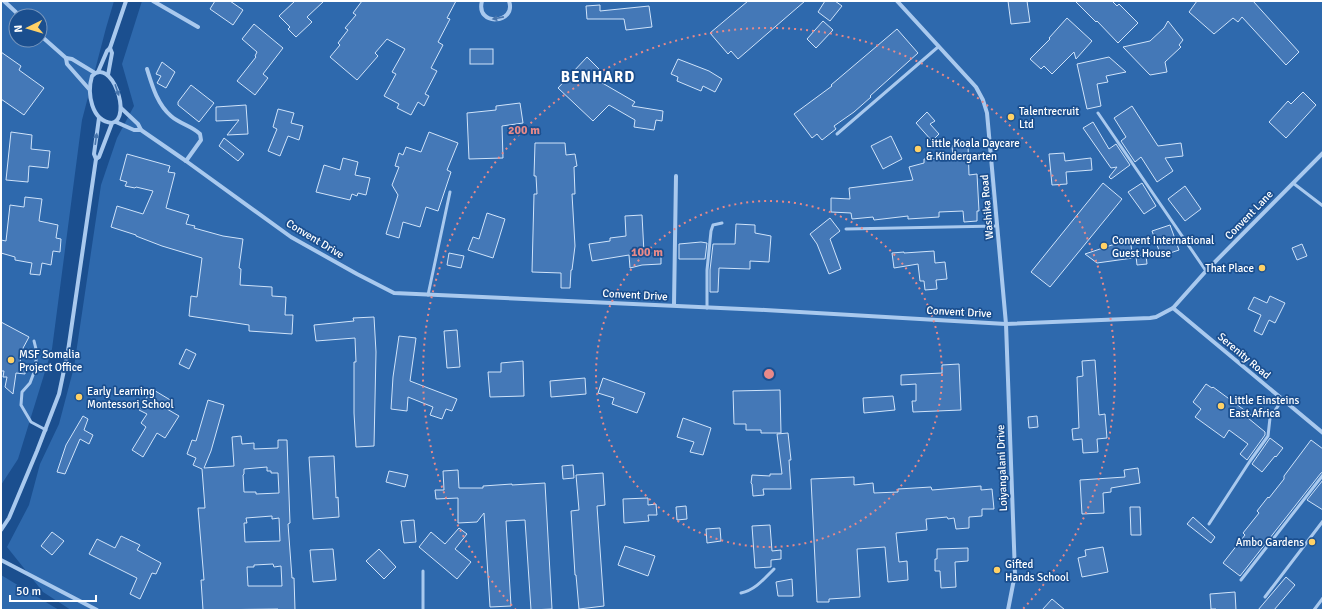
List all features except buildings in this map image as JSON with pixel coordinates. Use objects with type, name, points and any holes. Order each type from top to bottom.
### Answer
[{"type":"street","points":[[4,1],[11,8]]},
{"type":"street","points":[[89,89],[92,76],[96,72],[110,48],[126,1]]},
{"type":"street","points":[[153,1],[198,27]]},
{"type":"street","points":[[482,1],[482,12],[486,17],[492,20],[498,20],[509,12],[509,1]]},
{"type":"street","name":"Washika Road","points":[[897,1],[976,87],[983,100],[987,113],[1006,324]]},
{"type":"street","points":[[1,530],[9,518],[46,430],[59,394],[68,351],[96,159],[94,154],[99,118],[93,105],[89,89],[68,64],[66,58],[48,42]]},
{"type":"street","points":[[108,75],[112,53],[110,48]]},
{"type":"street","points":[[66,58],[72,58],[96,72],[101,71],[108,75],[114,84],[120,101],[120,114],[114,123],[99,157],[96,159]]},
{"type":"street","points":[[147,69],[160,103],[165,110],[171,117],[196,130],[200,134],[201,140],[186,161]]},
{"type":"street","name":"Convent Drive","points":[[121,108],[138,124],[141,130],[291,237],[394,293],[674,305],[1006,324],[1130,320],[1156,317],[1173,308]]},
{"type":"street","name":"Convent Drive","points":[[99,118],[103,121],[134,130],[141,130]]},
{"type":"street","name":"Convent Lane","points":[[1173,308],[1206,271],[1323,153]]},
{"type":"street","points":[[674,305],[676,176]]},
{"type":"street","name":"Serenity Road","points":[[1173,308],[1323,433]]},
{"type":"street","name":"Loiyangalani Drive","points":[[1006,324],[1015,574],[1008,610]]},
{"type":"street","points":[[1,560],[97,610]]},
{"type":"lane","points":[[837,134],[938,47]]},
{"type":"lane","points":[[1098,113],[1206,271]]},
{"type":"lane","points":[[1293,183],[1323,206]]},
{"type":"lane","points":[[428,295],[450,192]]},
{"type":"lane","points":[[707,308],[707,270],[711,230],[713,225],[722,223]]},
{"type":"lane","points":[[846,229],[997,226]]},
{"type":"lane","points":[[34,341],[36,349],[36,367],[30,383],[22,392],[21,405],[31,422],[46,430]]},
{"type":"lane","points":[[1209,524],[1268,436],[1270,418],[1282,400]]},
{"type":"lane","points":[[1241,580],[1323,475]]},
{"type":"lane","points":[[1265,597],[1323,521]]},
{"type":"lane","points":[[741,593],[750,591],[774,569]]},
{"type":"lane","points":[[423,572],[423,610]]},
{"type":"lane","points":[[1314,610],[1323,598]]},
{"type":"shaded area","points":[[1,1],[114,1],[82,120],[52,349],[18,459],[1,485]]},
{"type":"shaded area","points":[[142,1],[1323,1],[1323,610],[71,610],[43,592],[7,547],[29,505],[40,464],[59,424],[74,367],[101,185],[117,138],[134,106],[122,64]]},
{"type":"shaded area","points":[[1,575],[59,610],[1,610]]},
{"type":"place","name":"Talentrecruit Ltd","points":[[1011,117]]},
{"type":"place","name":"Little Koala Daycare & Kindergarten","points":[[918,149]]},
{"type":"place","name":"Convent International Guest House","points":[[1104,246]]},
{"type":"place","name":"That Place","points":[[1262,268]]},
{"type":"place","name":"MSF Somalia Project Office","points":[[11,360]]},
{"type":"place","name":"Early Learning Montessori School","points":[[79,397]]},
{"type":"place","name":"Little Einsteins East Africa","points":[[1221,406]]},
{"type":"place","name":"Ambo Gardens","points":[[1312,542]]},
{"type":"place","name":"Gifted Hands School","points":[[997,570]]},
{"type":"district","name":"BENHARD","points":[[598,77]]}]
